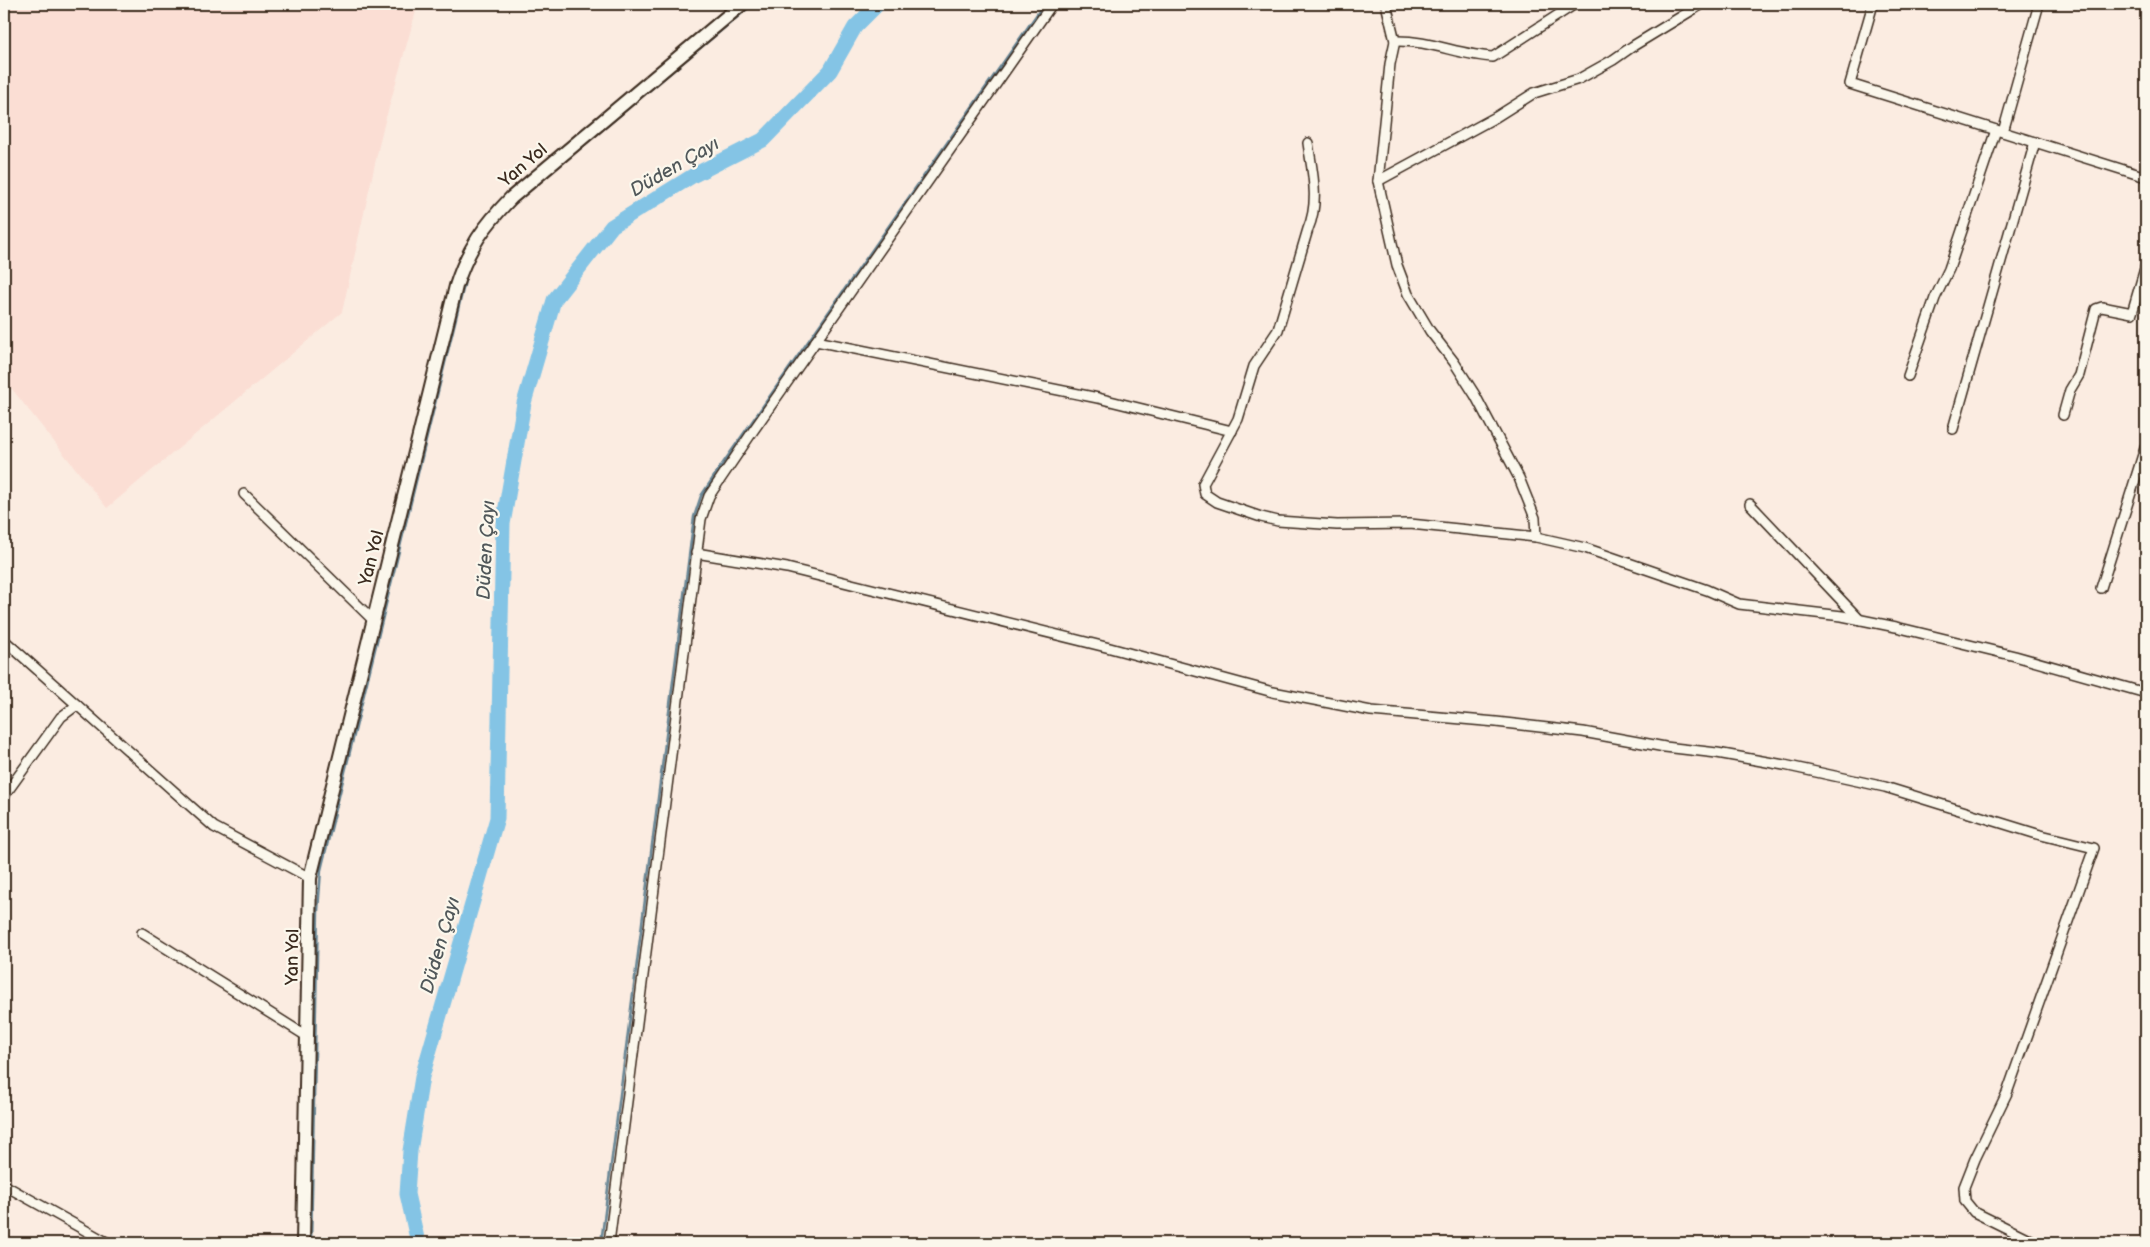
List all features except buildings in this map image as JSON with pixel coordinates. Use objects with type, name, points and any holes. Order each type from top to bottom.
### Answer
[{"type":"street","name":"Yan Yol","points":[[303,1243],[310,878],[456,286],[468,253],[491,218],[511,198],[742,4]]},
{"type":"street","points":[[609,1243],[700,519],[709,496],[1052,4]]},
{"type":"street","points":[[1386,4],[1395,42],[1390,64],[1378,181],[1390,240],[1408,294],[1430,331],[1454,362],[1503,446],[1519,478],[1535,518],[1536,537]]},
{"type":"street","points":[[1395,42],[1417,42],[1478,56],[1493,57],[1575,4]]},
{"type":"street","points":[[1378,181],[1496,117],[1534,94],[1579,79],[1702,4]]},
{"type":"street","points":[[1873,4],[1850,84],[2146,176]]},
{"type":"street","points":[[1908,376],[1935,298],[1948,269],[2000,131],[2039,4]]},
{"type":"street","points":[[1953,429],[2035,142]]},
{"type":"street","points":[[1308,143],[1314,182],[1314,215],[1308,229],[1278,330],[1254,366],[1238,419],[1203,484],[1205,494],[1217,502],[1261,518],[1300,523],[1380,526],[1410,524],[1536,537],[1585,548],[1707,590],[1739,604],[1860,620],[2015,656],[2146,693]]},
{"type":"street","points":[[2063,415],[2070,390],[2079,375],[2096,309],[2102,307],[2132,313],[2146,265]]},
{"type":"street","points":[[816,341],[1089,396],[1232,430]]},
{"type":"street","points":[[2101,588],[2146,444]]},
{"type":"street","points":[[244,494],[374,621]]},
{"type":"street","points":[[1750,504],[1860,620]]},
{"type":"street","points":[[696,553],[787,568],[1101,646],[1273,692],[1371,711],[1583,732],[1665,747],[1717,753],[1784,765],[1885,787],[2037,834],[2094,848],[2008,1093],[1975,1159],[1964,1187],[1965,1201],[1974,1212],[2037,1243]]},
{"type":"street","points":[[4,640],[214,827],[310,878]]},
{"type":"street","points":[[4,796],[61,717],[77,705]]},
{"type":"street","points":[[142,932],[308,1037]]},
{"type":"street","points":[[4,1185],[108,1243]]},
{"type":"shaded area","points":[[4,4],[418,4],[382,132],[342,312],[107,508],[4,379]]},
{"type":"waterway","points":[[509,208],[753,4]]},
{"type":"waterway","name":"Düden Çayı","points":[[418,1243],[407,1194],[410,1151],[422,1077],[497,818],[503,524],[524,403],[554,300],[612,226],[694,175],[763,140],[830,71],[855,27],[878,4]]},
{"type":"waterway","points":[[601,1243],[694,517],[701,496],[1044,4]]},
{"type":"waterway","points":[[311,1243],[318,911],[321,870],[466,277]]}]
